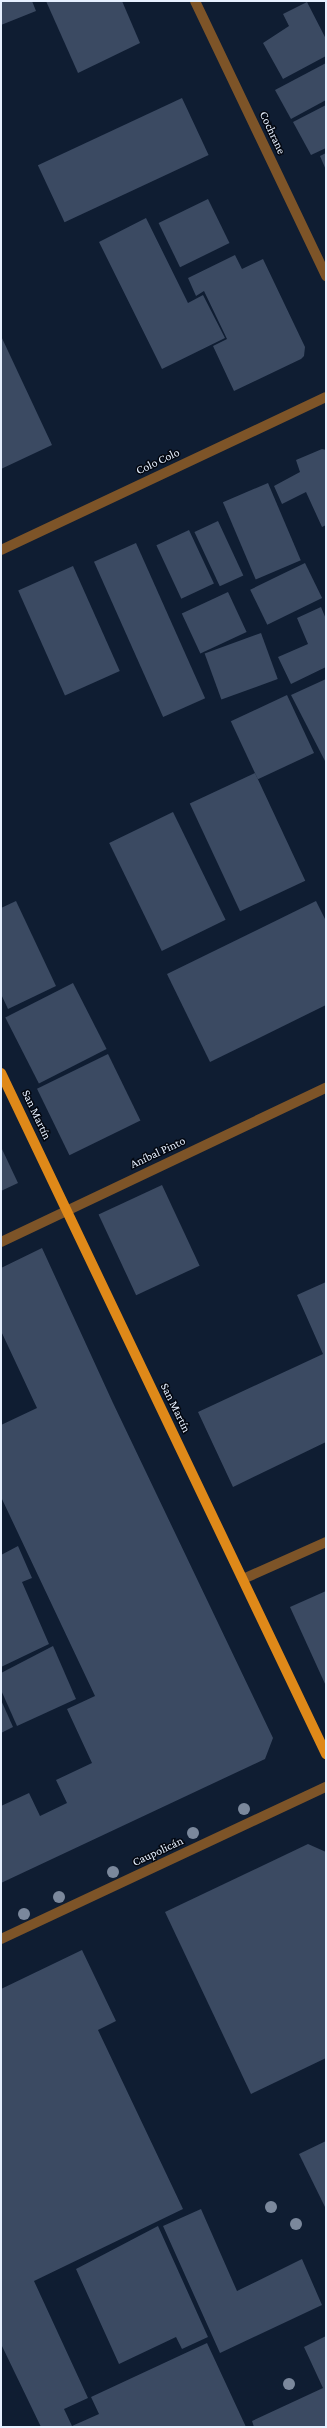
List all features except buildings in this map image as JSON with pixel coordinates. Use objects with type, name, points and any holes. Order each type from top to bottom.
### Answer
[{"type":"main road","name":"San Martín","points":[[1,1073],[326,1754]]},
{"type":"street","name":"Cochrane","points":[[195,1],[326,276]]},
{"type":"street","name":"Colo Colo","points":[[1,550],[326,397]]},
{"type":"street","name":"Aníbal Pinto","points":[[1,1242],[326,1088]]},
{"type":"street","points":[[243,1579],[326,1542]]},
{"type":"street","name":"Caupolicán","points":[[1,1939],[326,1787]]}]
